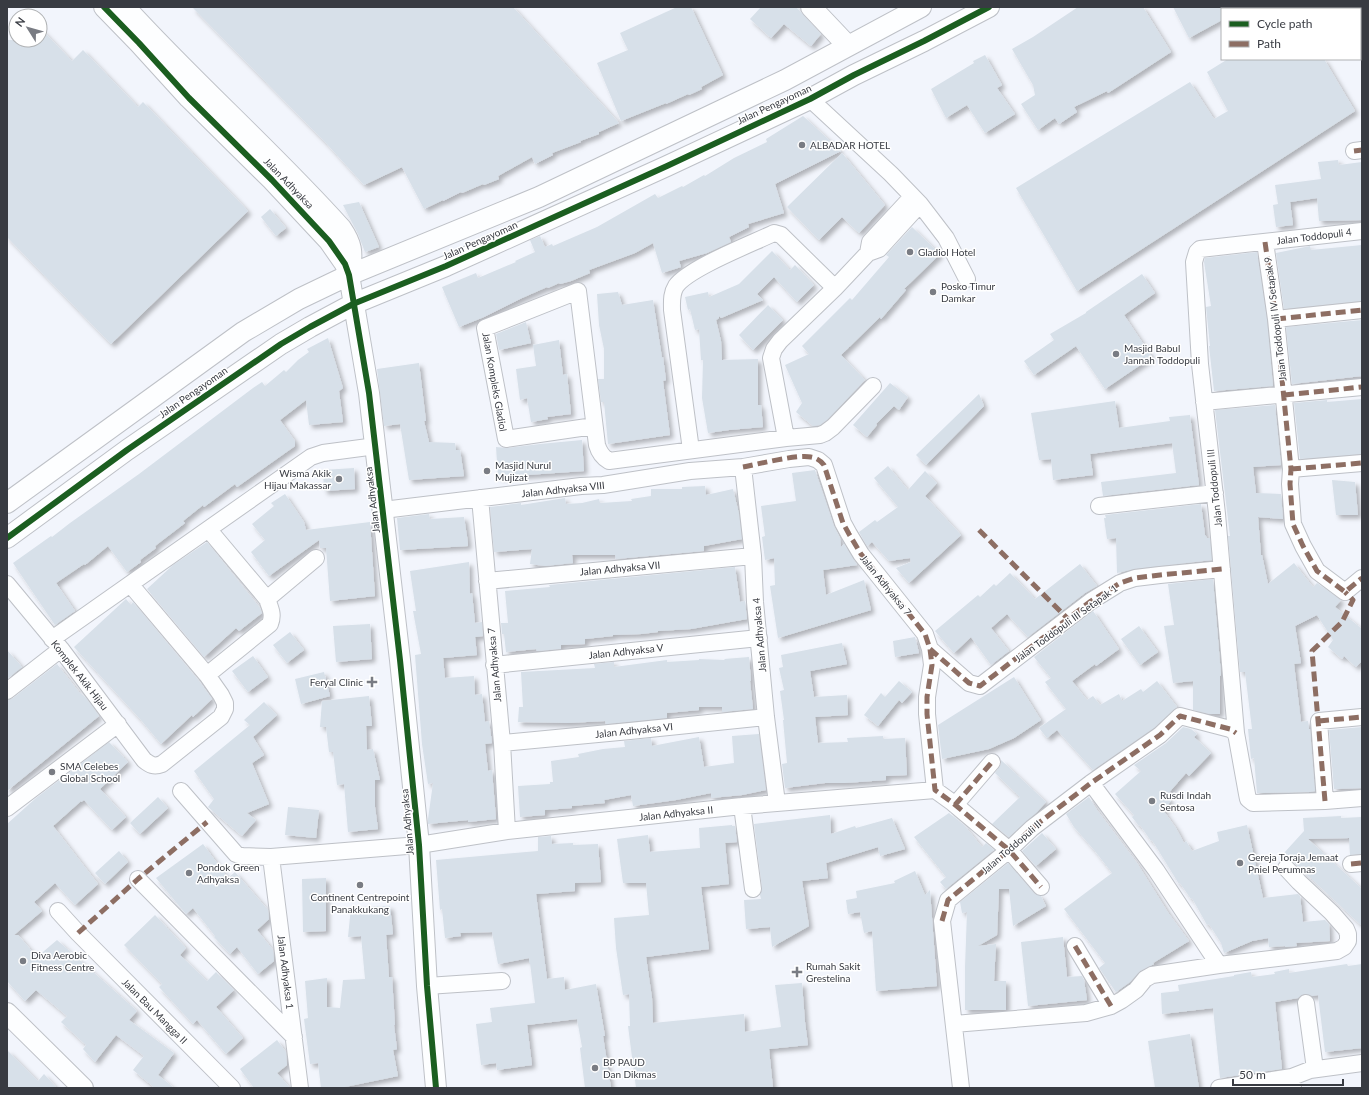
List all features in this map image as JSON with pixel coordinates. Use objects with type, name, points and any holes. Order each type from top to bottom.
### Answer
[{"type":"street","name":"Jalan Adhyaksa","points":[[104,7],[189,98],[272,180],[320,231],[339,255],[350,275]]},
{"type":"street","name":"Jalan Adhyaksa","points":[[125,7],[169,55],[243,126],[341,228],[348,238],[352,255],[350,275],[353,304],[362,347],[376,446],[404,691],[419,845],[427,986],[436,1088]]},
{"type":"street","points":[[811,7],[848,46]]},
{"type":"street","name":"Jalan Pengayoman","points":[[7,503],[243,332],[299,299],[350,275],[539,197],[785,80],[921,7]]},
{"type":"street","name":"Jalan Pengayoman","points":[[7,538],[127,450],[281,344],[353,304],[446,266],[810,99],[854,75],[989,7]]},
{"type":"street","points":[[821,62],[834,86]]},
{"type":"street","points":[[810,99],[891,174],[916,200],[946,238],[967,279]]},
{"type":"street","points":[[786,438],[771,358],[774,349],[780,341],[835,288],[868,252],[879,249],[916,200]]},
{"type":"street","name":"Jalan Toddopuli 4","points":[[1265,242],[1362,231]]},
{"type":"street","points":[[691,450],[672,310],[672,295],[677,286],[687,276],[716,260],[774,233],[781,235],[835,288]]},
{"type":"street","name":"Jalan Toddopuli IV Setapak 9","points":[[1265,242],[1276,319],[1284,395],[1291,468],[1290,484],[1293,524],[1317,571],[1346,592],[1362,578]]},
{"type":"street","name":"Jalan Toddopuli III","points":[[1265,242],[1200,249],[1197,252],[1194,262],[1200,364],[1215,493],[1236,733],[1248,800],[1253,803],[1325,801]]},
{"type":"street","name":"Jalan Kompleks Gladiol","points":[[594,426],[506,439],[485,328],[578,291],[597,445],[599,452],[609,461],[786,438],[812,437],[826,433],[849,412],[873,386]]},
{"type":"street","points":[[1276,319],[1362,310]]},
{"type":"street","points":[[1204,402],[1362,387]]},
{"type":"street","points":[[7,691],[56,644],[130,584],[311,457],[323,453],[376,446]]},
{"type":"street","points":[[80,449],[98,472]]},
{"type":"street","name":"Jalan Adhyaksa 7","points":[[743,467],[808,457],[821,461],[824,465],[843,523],[861,554],[925,634],[930,648],[932,665],[927,698],[927,714],[935,790]]},
{"type":"street","points":[[1291,468],[1362,463]]},
{"type":"street","name":"Jalan Adhyaksa VIII","points":[[383,510],[581,486],[603,485],[690,471],[743,467]]},
{"type":"street","name":"Jalan Adhyaksa 4","points":[[743,467],[753,556],[766,717],[777,803]]},
{"type":"street","points":[[1099,506],[1215,493]]},
{"type":"street","name":"Jalan Adhyaksa 7","points":[[480,498],[502,743],[507,831]]},
{"type":"street","points":[[130,584],[207,675],[270,624],[272,618],[272,612],[267,598],[209,530]]},
{"type":"street","name":"Jalan Adhyaksa VII","points":[[487,581],[753,556]]},
{"type":"street","points":[[267,598],[316,558]]},
{"type":"street","name":"Jalan Toddopuli III Setapak 1","points":[[930,648],[969,684],[980,686],[1091,601],[1120,583],[1135,578],[1222,569]]},
{"type":"street","name":"Komplek Akik Hijau","points":[[7,584],[56,644],[144,760],[152,766],[162,764],[222,716],[225,709],[225,703],[207,675]]},
{"type":"street","name":"Jalan Adhyaksa V","points":[[494,665],[759,638]]},
{"type":"street","name":"Jalan Toddopuli II","points":[[961,1088],[942,921],[948,900],[1009,850],[1032,828],[1091,783],[1160,735],[1180,716],[1230,729],[1236,733]]},
{"type":"street","name":"Jalan Adhyaksa VI","points":[[502,743],[766,717]]},
{"type":"street","points":[[1362,717],[1319,721],[1325,801],[1362,798]]},
{"type":"street","points":[[7,808],[118,724]]},
{"type":"street","points":[[955,805],[992,762]]},
{"type":"street","points":[[1091,783],[1156,870],[1218,965]]},
{"type":"street","points":[[935,790],[1009,850],[1042,887]]},
{"type":"street","name":"Jalan Adhyaksa II","points":[[271,857],[419,845],[507,831],[742,806],[935,790]]},
{"type":"street","points":[[181,791],[236,854],[242,856],[271,857]]},
{"type":"street","points":[[742,806],[753,889]]},
{"type":"street","name":"Jalan Adhyaksa 1","points":[[271,857],[300,1088]]},
{"type":"street","points":[[954,1024],[1086,1013],[1111,1006],[1136,990],[1145,979],[1152,976],[1218,965],[1337,951],[1344,947],[1348,941],[1346,928],[1286,868]]},
{"type":"street","points":[[138,880],[294,1038]]},
{"type":"street","name":"Jalan Bau Mangga II","points":[[58,911],[232,1088]]},
{"type":"street","points":[[1075,946],[1111,1006]]},
{"type":"street","points":[[427,986],[502,981]]},
{"type":"street","points":[[1306,1003],[1315,1069]]},
{"type":"street","points":[[7,1013],[82,1088]]},
{"type":"street","points":[[1219,1088],[1292,1083],[1306,1071],[1362,1063]]},
{"type":"building","points":[[192,7],[513,7],[619,123],[599,132],[599,134],[552,153],[553,155],[535,164],[532,157],[498,176],[499,179],[462,193],[461,192],[424,209],[402,167],[364,185],[327,144]]},
{"type":"building","points":[[677,7],[691,7],[723,75],[701,87],[702,89],[689,95],[688,94],[621,121],[597,63],[628,50],[620,33]]},
{"type":"building","points":[[761,7],[796,7],[821,34],[811,46],[784,24],[771,38],[750,19]]},
{"type":"building","points":[[1078,7],[1143,7],[1171,52],[1108,93],[1107,91],[1074,107],[1077,112],[1059,124],[1055,118],[1038,130],[1021,104],[1035,95],[1033,85],[1012,49]]},
{"type":"building","points":[[1173,7],[1222,7],[1221,21],[1189,38]]},
{"type":"building","points":[[48,36],[72,61],[83,50],[138,107],[143,102],[248,211],[111,344],[7,237],[7,40],[8,48],[48,48]]},
{"type":"building","points":[[985,55],[1002,85],[997,88],[1015,114],[985,133],[967,105],[946,118],[931,89],[974,63],[973,61]]},
{"type":"building","points":[[1226,60],[1325,60],[1355,111],[1077,291],[1016,188],[1190,82],[1214,119],[1228,111],[1207,72]]},
{"type":"building","points":[[803,116],[841,151],[775,184],[784,213],[748,224],[749,227],[729,237],[731,242],[707,253],[679,261],[681,267],[662,273],[653,243],[635,253],[589,270],[590,273],[571,281],[559,283],[548,288],[547,287],[484,317],[459,327],[442,287],[476,273],[478,278],[516,262],[515,261],[535,252],[530,240],[540,236],[545,247],[552,244],[553,246],[597,227],[655,194],[658,198],[682,186],[683,187],[704,175],[705,176],[734,158],[767,142],[766,139]]},
{"type":"building","points":[[842,153],[885,205],[859,233],[842,217],[819,240],[787,207]]},
{"type":"building","points":[[1338,160],[1339,165],[1362,162],[1362,220],[1319,221],[1317,198],[1290,202],[1293,225],[1276,227],[1273,205],[1278,204],[1275,185],[1321,179],[1318,162]]},
{"type":"building","points":[[359,202],[379,247],[365,252],[358,234],[343,205]]},
{"type":"building","points":[[270,209],[286,228],[276,236],[261,217]]},
{"type":"building","points":[[912,227],[940,254],[904,289],[906,290],[881,319],[880,317],[841,355],[865,380],[827,420],[820,425],[813,426],[796,412],[802,403],[785,365],[809,354],[802,346],[850,298],[852,300],[889,257],[886,255]]},
{"type":"building","points":[[1362,245],[1362,301],[1284,309],[1276,253],[1310,246],[1311,250]]},
{"type":"building","points":[[772,251],[790,270],[795,265],[814,285],[797,302],[774,277],[757,294],[763,300],[721,318],[719,316],[716,320],[721,341],[722,360],[758,359],[758,405],[761,405],[763,427],[708,433],[702,398],[703,360],[701,360],[699,329],[695,330],[690,309],[688,310],[685,297],[708,292],[709,297],[739,284]]},
{"type":"building","points":[[1257,252],[1267,320],[1273,386],[1214,391],[1206,307],[1211,306],[1204,262],[1205,258]]},
{"type":"building","points":[[1142,274],[1155,293],[1124,315],[1152,357],[1105,389],[1076,346],[1034,375],[1024,361],[1054,340],[1050,334],[1086,313]]},
{"type":"building","points":[[618,292],[622,305],[653,300],[666,380],[663,381],[670,435],[608,444],[604,402],[601,402],[598,379],[604,379],[604,349],[599,325],[597,294]]},
{"type":"building","points":[[768,305],[783,320],[753,350],[739,335]]},
{"type":"building","points":[[1362,320],[1362,376],[1292,384],[1286,327]]},
{"type":"building","points":[[526,322],[531,343],[499,350],[496,334]]},
{"type":"building","points":[[328,338],[343,388],[339,391],[343,422],[309,425],[306,400],[280,420],[295,441],[295,446],[237,487],[235,484],[204,507],[203,505],[183,521],[185,523],[155,546],[156,548],[140,560],[141,562],[127,572],[108,546],[85,565],[84,564],[56,583],[75,611],[55,625],[13,563],[51,536],[52,537],[139,474],[253,388],[262,382],[265,386],[284,370],[286,372],[309,352],[307,349]]},
{"type":"building","points":[[559,340],[563,375],[567,374],[571,414],[547,417],[548,419],[531,422],[527,398],[520,400],[516,369],[536,366],[533,345]]},
{"type":"building","points":[[419,363],[426,421],[424,421],[429,442],[455,443],[456,450],[460,450],[464,476],[409,480],[400,424],[384,426],[377,369]]},
{"type":"building","points":[[890,383],[908,397],[899,410],[894,406],[876,424],[877,425],[867,437],[853,425]]},
{"type":"building","points":[[979,394],[984,406],[926,465],[916,455]]},
{"type":"building","points":[[1362,399],[1362,454],[1300,459],[1294,403]]},
{"type":"building","points":[[1115,401],[1119,428],[1170,421],[1169,417],[1190,415],[1199,485],[1103,496],[1101,482],[1176,473],[1172,443],[1090,454],[1093,475],[1053,480],[1051,459],[1039,460],[1031,413]]},
{"type":"building","points":[[1275,405],[1281,465],[1253,467],[1256,493],[1281,494],[1283,519],[1258,517],[1261,555],[1268,584],[1294,563],[1313,587],[1317,583],[1341,600],[1335,607],[1362,629],[1362,661],[1356,667],[1344,656],[1342,659],[1328,647],[1333,640],[1317,615],[1295,626],[1301,663],[1294,664],[1301,722],[1308,721],[1310,729],[1315,791],[1310,792],[1257,793],[1254,758],[1251,759],[1248,729],[1252,729],[1245,672],[1240,672],[1228,536],[1230,536],[1215,410]]},
{"type":"building","points":[[582,440],[584,471],[498,477],[496,447],[507,448]]},
{"type":"building","points":[[888,466],[908,490],[925,471],[937,483],[925,496],[961,535],[909,583],[896,568],[911,562],[910,558],[889,561],[872,542],[867,546],[859,532],[875,520],[877,522],[898,507],[874,478]]},
{"type":"building","name":"Wisma Akik Hijau Makassar","points":[[354,468],[355,489],[324,491],[323,470]]},
{"type":"building","points":[[815,470],[834,526],[840,538],[841,547],[844,544],[857,565],[823,570],[826,595],[864,580],[871,610],[778,638],[770,586],[775,585],[774,558],[765,560],[762,537],[765,536],[761,506],[796,501],[792,473]]},
{"type":"building","points":[[1332,480],[1355,482],[1358,515],[1336,515]]},
{"type":"building","points":[[705,486],[706,495],[733,489],[739,514],[742,539],[704,546],[704,551],[616,559],[615,555],[572,555],[573,563],[545,566],[530,564],[532,549],[494,552],[490,507],[521,503],[521,505],[565,498],[566,504],[582,503],[599,499],[600,503],[632,501],[631,499],[651,496],[651,489],[682,489],[682,487]]},
{"type":"building","points":[[285,494],[304,522],[306,530],[370,522],[375,596],[330,601],[326,548],[320,548],[319,540],[269,576],[251,552],[265,540],[252,524],[274,506],[271,503]]},
{"type":"building","points":[[1201,504],[1205,535],[1207,538],[1210,538],[1212,560],[1134,569],[1117,573],[1116,538],[1107,539],[1104,518],[1106,518],[1105,515]]},
{"type":"building","points":[[429,514],[430,519],[464,517],[468,546],[400,550],[397,518]]},
{"type":"building","points":[[207,542],[260,608],[262,613],[239,631],[236,628],[204,657],[147,589],[173,565]]},
{"type":"building","points":[[469,562],[470,594],[472,593],[475,623],[482,622],[483,636],[475,637],[477,655],[443,658],[445,678],[474,676],[475,695],[482,694],[485,722],[489,721],[492,743],[485,744],[488,771],[492,770],[496,819],[428,824],[433,783],[428,784],[422,744],[415,655],[421,654],[413,611],[416,611],[410,571]]},
{"type":"building","points":[[1080,564],[1097,586],[1085,593],[1028,637],[1007,614],[991,628],[1009,651],[991,665],[971,637],[954,653],[935,631],[978,595],[980,597],[994,584],[996,586],[1010,573],[1035,599]]},
{"type":"building","points":[[735,567],[740,602],[745,601],[747,619],[691,629],[613,635],[585,639],[585,644],[561,645],[561,649],[537,651],[536,649],[506,652],[501,623],[508,623],[505,591],[550,587],[549,585]]},
{"type":"building","points":[[1213,579],[1221,675],[1220,714],[1210,714],[1193,710],[1193,681],[1173,683],[1164,626],[1174,625],[1168,584]]},
{"type":"building","points":[[126,599],[131,605],[133,602],[199,681],[212,699],[193,717],[192,715],[161,744],[74,647]]},
{"type":"building","points":[[1093,611],[1119,649],[1072,681],[1087,700],[1093,696],[1100,705],[1119,694],[1122,701],[1141,689],[1143,692],[1157,681],[1177,707],[1154,728],[1093,770],[1057,730],[1047,738],[1039,728],[1066,709],[1045,682],[1051,678],[1034,657]]},
{"type":"building","points":[[370,624],[372,659],[336,662],[333,626]]},
{"type":"building","points":[[1139,626],[1158,652],[1140,665],[1121,639]]},
{"type":"building","points":[[290,632],[304,650],[287,663],[273,645]]},
{"type":"building","points":[[915,637],[919,653],[895,657],[893,641]]},
{"type":"building","points":[[842,643],[847,664],[810,671],[814,697],[847,695],[848,715],[815,717],[818,743],[848,742],[847,738],[883,736],[883,739],[905,738],[907,775],[886,776],[886,780],[825,783],[785,788],[782,764],[787,763],[780,691],[784,690],[779,668],[783,667],[781,655]]},
{"type":"building","points":[[7,650],[22,667],[7,679]]},
{"type":"building","points":[[253,656],[268,677],[248,692],[232,671]]},
{"type":"building","points":[[749,657],[753,709],[722,712],[722,707],[699,707],[699,710],[667,713],[667,718],[606,724],[605,721],[568,723],[518,722],[519,707],[523,707],[521,672],[595,668],[594,664],[614,662],[614,667],[667,660],[667,662],[699,659],[725,660],[724,659]]},
{"type":"building","points":[[57,664],[99,716],[7,791],[7,700],[13,698]]},
{"type":"building","points":[[324,672],[330,696],[301,704],[295,679]]},
{"type":"building","points":[[1014,677],[1041,720],[1014,738],[989,749],[942,759],[938,725]]},
{"type":"building","points":[[899,681],[912,692],[902,703],[899,700],[878,726],[864,715],[881,693],[885,697]]},
{"type":"building","points":[[369,696],[372,726],[366,726],[367,750],[373,749],[380,780],[375,780],[375,807],[378,829],[348,832],[344,784],[337,785],[333,752],[329,752],[326,727],[320,727],[322,701]]},
{"type":"building","points":[[264,702],[277,715],[253,737],[264,755],[252,763],[269,804],[247,813],[256,820],[242,836],[208,807],[214,799],[194,771],[250,725],[244,720]]},
{"type":"building","points":[[1183,727],[1191,729],[1197,734],[1194,737],[1211,753],[1189,776],[1186,773],[1166,796],[1171,801],[1163,810],[1176,828],[1184,843],[1186,841],[1192,851],[1219,841],[1217,832],[1247,825],[1263,898],[1298,894],[1300,896],[1303,922],[1325,920],[1329,924],[1330,941],[1296,943],[1297,946],[1269,947],[1268,938],[1252,941],[1224,953],[1221,943],[1209,924],[1207,925],[1192,898],[1191,899],[1180,883],[1179,884],[1152,840],[1151,841],[1140,825],[1139,826],[1132,817],[1134,815],[1115,794],[1141,771],[1134,765],[1166,743]]},
{"type":"building","points":[[1362,727],[1362,788],[1334,789],[1329,730]]},
{"type":"building","points":[[759,734],[766,790],[742,795],[711,798],[711,793],[633,806],[631,795],[604,800],[605,803],[545,810],[545,815],[520,817],[518,786],[550,784],[550,782],[553,782],[551,761],[579,757],[578,754],[603,749],[625,747],[624,741],[651,738],[652,746],[699,737],[704,767],[734,763],[732,736]]},
{"type":"building","points":[[109,742],[128,762],[100,789],[126,817],[112,830],[84,800],[53,826],[98,884],[75,905],[55,883],[34,902],[42,911],[14,935],[18,935],[37,957],[57,940],[137,1011],[129,1020],[174,1053],[158,1075],[174,1088],[155,1088],[133,1070],[144,1056],[116,1035],[95,1062],[83,1049],[86,1045],[61,1022],[67,1016],[36,990],[25,1001],[7,981],[7,824],[36,798]]},
{"type":"building","points":[[1001,760],[1046,802],[1009,837],[992,824],[1020,797],[995,773],[1001,764]]},
{"type":"building","points":[[158,797],[168,808],[140,834],[130,823]]},
{"type":"building","points":[[1089,797],[1137,863],[1169,914],[1189,941],[1153,963],[1154,964],[1140,971],[1130,982],[1116,992],[1099,968],[1105,963],[1064,909],[1112,873],[1074,827],[1066,814]]},
{"type":"building","points":[[288,807],[319,810],[316,838],[285,835]]},
{"type":"building","points":[[949,813],[964,825],[982,847],[986,843],[994,850],[946,889],[940,882],[946,877],[914,837]]},
{"type":"building","points":[[830,815],[831,834],[855,826],[856,828],[892,818],[905,849],[880,856],[878,847],[826,863],[828,878],[802,881],[809,926],[772,947],[770,927],[746,929],[744,900],[761,899],[760,895],[762,888],[754,824]]},
{"type":"building","points":[[1341,816],[1341,818],[1362,817],[1362,854],[1350,855],[1349,838],[1308,839],[1362,889],[1362,926],[1284,853],[1304,831],[1303,818]]},
{"type":"building","points":[[735,826],[737,842],[725,843],[729,884],[701,887],[709,949],[646,957],[652,998],[653,1023],[744,1014],[745,1032],[781,1027],[775,985],[802,983],[808,1045],[769,1049],[773,1088],[636,1088],[628,1026],[630,1026],[629,994],[623,995],[616,948],[614,918],[649,915],[646,883],[623,883],[617,839],[648,835],[650,852],[700,848],[699,828]]},
{"type":"building","points":[[1042,833],[1056,849],[1036,866],[1022,851]]},
{"type":"building","points":[[551,836],[552,844],[598,844],[601,882],[575,883],[575,891],[536,894],[547,979],[564,977],[565,990],[596,984],[605,1036],[603,1036],[611,1088],[585,1088],[580,1048],[582,1047],[577,1019],[527,1025],[532,1065],[497,1070],[496,1063],[481,1065],[476,1024],[492,1022],[490,1008],[535,1003],[529,958],[498,964],[492,932],[460,933],[461,936],[445,938],[442,909],[440,910],[436,860],[538,851],[538,837]]},
{"type":"building","points":[[203,844],[228,878],[235,872],[268,910],[269,919],[257,930],[273,950],[274,961],[258,974],[237,947],[230,954],[214,937],[215,936],[193,908],[186,914],[156,878]]},
{"type":"building","points":[[119,851],[128,862],[105,884],[95,873]]},
{"type":"building","points":[[1008,863],[1034,893],[1041,896],[1046,906],[1013,926],[1009,889],[999,889],[997,935],[978,946],[996,944],[994,981],[1006,981],[1006,1010],[965,1010],[967,912],[962,913],[960,902]]},
{"type":"building","points":[[915,871],[925,895],[930,890],[937,986],[876,991],[872,931],[864,933],[860,912],[848,914],[846,900],[857,898],[856,891],[895,883],[894,881]]},
{"type":"building","points":[[326,878],[326,931],[303,932],[302,879]]},
{"type":"building","points":[[390,906],[393,934],[386,935],[389,977],[392,977],[394,1025],[397,1049],[393,1050],[398,1076],[340,1088],[321,1088],[318,1063],[310,1064],[304,1019],[308,1018],[305,981],[327,978],[327,1007],[340,1008],[343,980],[365,979],[361,936],[348,937],[351,907]]},
{"type":"building","points":[[155,915],[186,948],[180,955],[207,981],[216,972],[234,990],[216,1007],[243,1038],[226,1054],[197,1020],[193,1024],[159,987],[162,984],[124,945]]},
{"type":"building","points":[[1063,937],[1067,977],[1082,976],[1087,1000],[1028,1006],[1021,942]]},
{"type":"building","points":[[1347,964],[1348,966],[1362,964],[1362,1048],[1325,1052],[1318,995],[1312,996],[1304,994],[1298,998],[1275,1002],[1282,1069],[1220,1078],[1213,1008],[1162,1014],[1161,993],[1179,991],[1178,985],[1251,972],[1252,977],[1275,974],[1274,972],[1289,969],[1289,973]]},
{"type":"building","points":[[1190,1034],[1199,1088],[1155,1088],[1148,1041]]},
{"type":"building","points":[[277,1040],[286,1052],[287,1065],[277,1073],[290,1088],[254,1088],[240,1069]]},
{"type":"building","points":[[7,1050],[38,1081],[44,1074],[57,1088],[7,1088]]},
{"type":"marked path","points":[[1354,151],[1362,150]]},
{"type":"marked path","points":[[1265,242],[1276,319],[1291,469],[1290,484],[1293,524],[1317,571],[1345,592],[1362,578]]},
{"type":"marked path","points":[[1276,319],[1362,310]]},
{"type":"marked path","points":[[1284,395],[1362,387]]},
{"type":"marked path","points":[[743,467],[805,456],[815,458],[824,465],[843,523],[849,534],[861,554],[925,634],[930,649],[932,665],[927,697],[927,714],[935,790],[953,803],[1009,850],[1041,887]]},
{"type":"marked path","points":[[1291,469],[1362,463]]},
{"type":"marked path","points":[[979,530],[1068,619]]},
{"type":"marked path","points":[[930,649],[969,683],[980,686],[1091,601],[1120,583],[1135,578],[1222,569]]},
{"type":"marked path","points":[[1325,801],[1312,651],[1342,622],[1353,600],[1345,592]]},
{"type":"marked path","points":[[942,921],[948,900],[1009,850],[1032,828],[1091,783],[1160,735],[1180,716],[1230,729],[1236,733]]},
{"type":"marked path","points":[[1319,721],[1362,717]]},
{"type":"marked path","points":[[955,805],[992,762]]},
{"type":"marked path","points":[[78,933],[138,879],[207,822]]},
{"type":"marked path","points":[[1351,864],[1362,863]]},
{"type":"marked path","points":[[1075,946],[1111,1006]]},
{"type":"cycle path","points":[[104,7],[189,98],[272,180],[329,241],[345,264],[349,275],[369,393],[400,660],[419,845],[427,986],[436,1088]]},
{"type":"cycle path","points":[[7,538],[127,450],[281,344],[310,327],[353,304],[446,266],[667,166],[810,99],[854,75],[989,7]]},
{"type":"place","name":"ALBADAR HOTEL","points":[[802,145]]},
{"type":"place","name":"Gladiol Hotel","points":[[910,252]]},
{"type":"place","name":"Posko Timur Damkar","points":[[933,292]]},
{"type":"place","name":"Masjid Babul Jannah Toddopuli","points":[[1116,354]]},
{"type":"place","name":"Masjid Nurul Mujizat","points":[[487,471]]},
{"type":"place","name":"Wisma Akik Hijau Makassar","points":[[339,479]]},
{"type":"place","name":"Feryal Clinic","points":[[372,682]]},
{"type":"place","name":"SMA Celebes Global School","points":[[52,772]]},
{"type":"place","name":"Rusdi Indah Sentosa","points":[[1152,801]]},
{"type":"place","name":"Gereja Toraja Jemaat Pniel Perumnas","points":[[1240,863]]},
{"type":"place","name":"Pondok Green Adhyaksa","points":[[189,873]]},
{"type":"place","name":"Continent Centrepoint Panakkukang","points":[[360,885]]},
{"type":"place","name":"Diva Aerobic Fitness Centre","points":[[23,961]]},
{"type":"place","name":"Rumah Sakit Grestelina","points":[[797,972]]},
{"type":"place","name":"BP PAUD Dan Dikmas","points":[[595,1068]]}]
